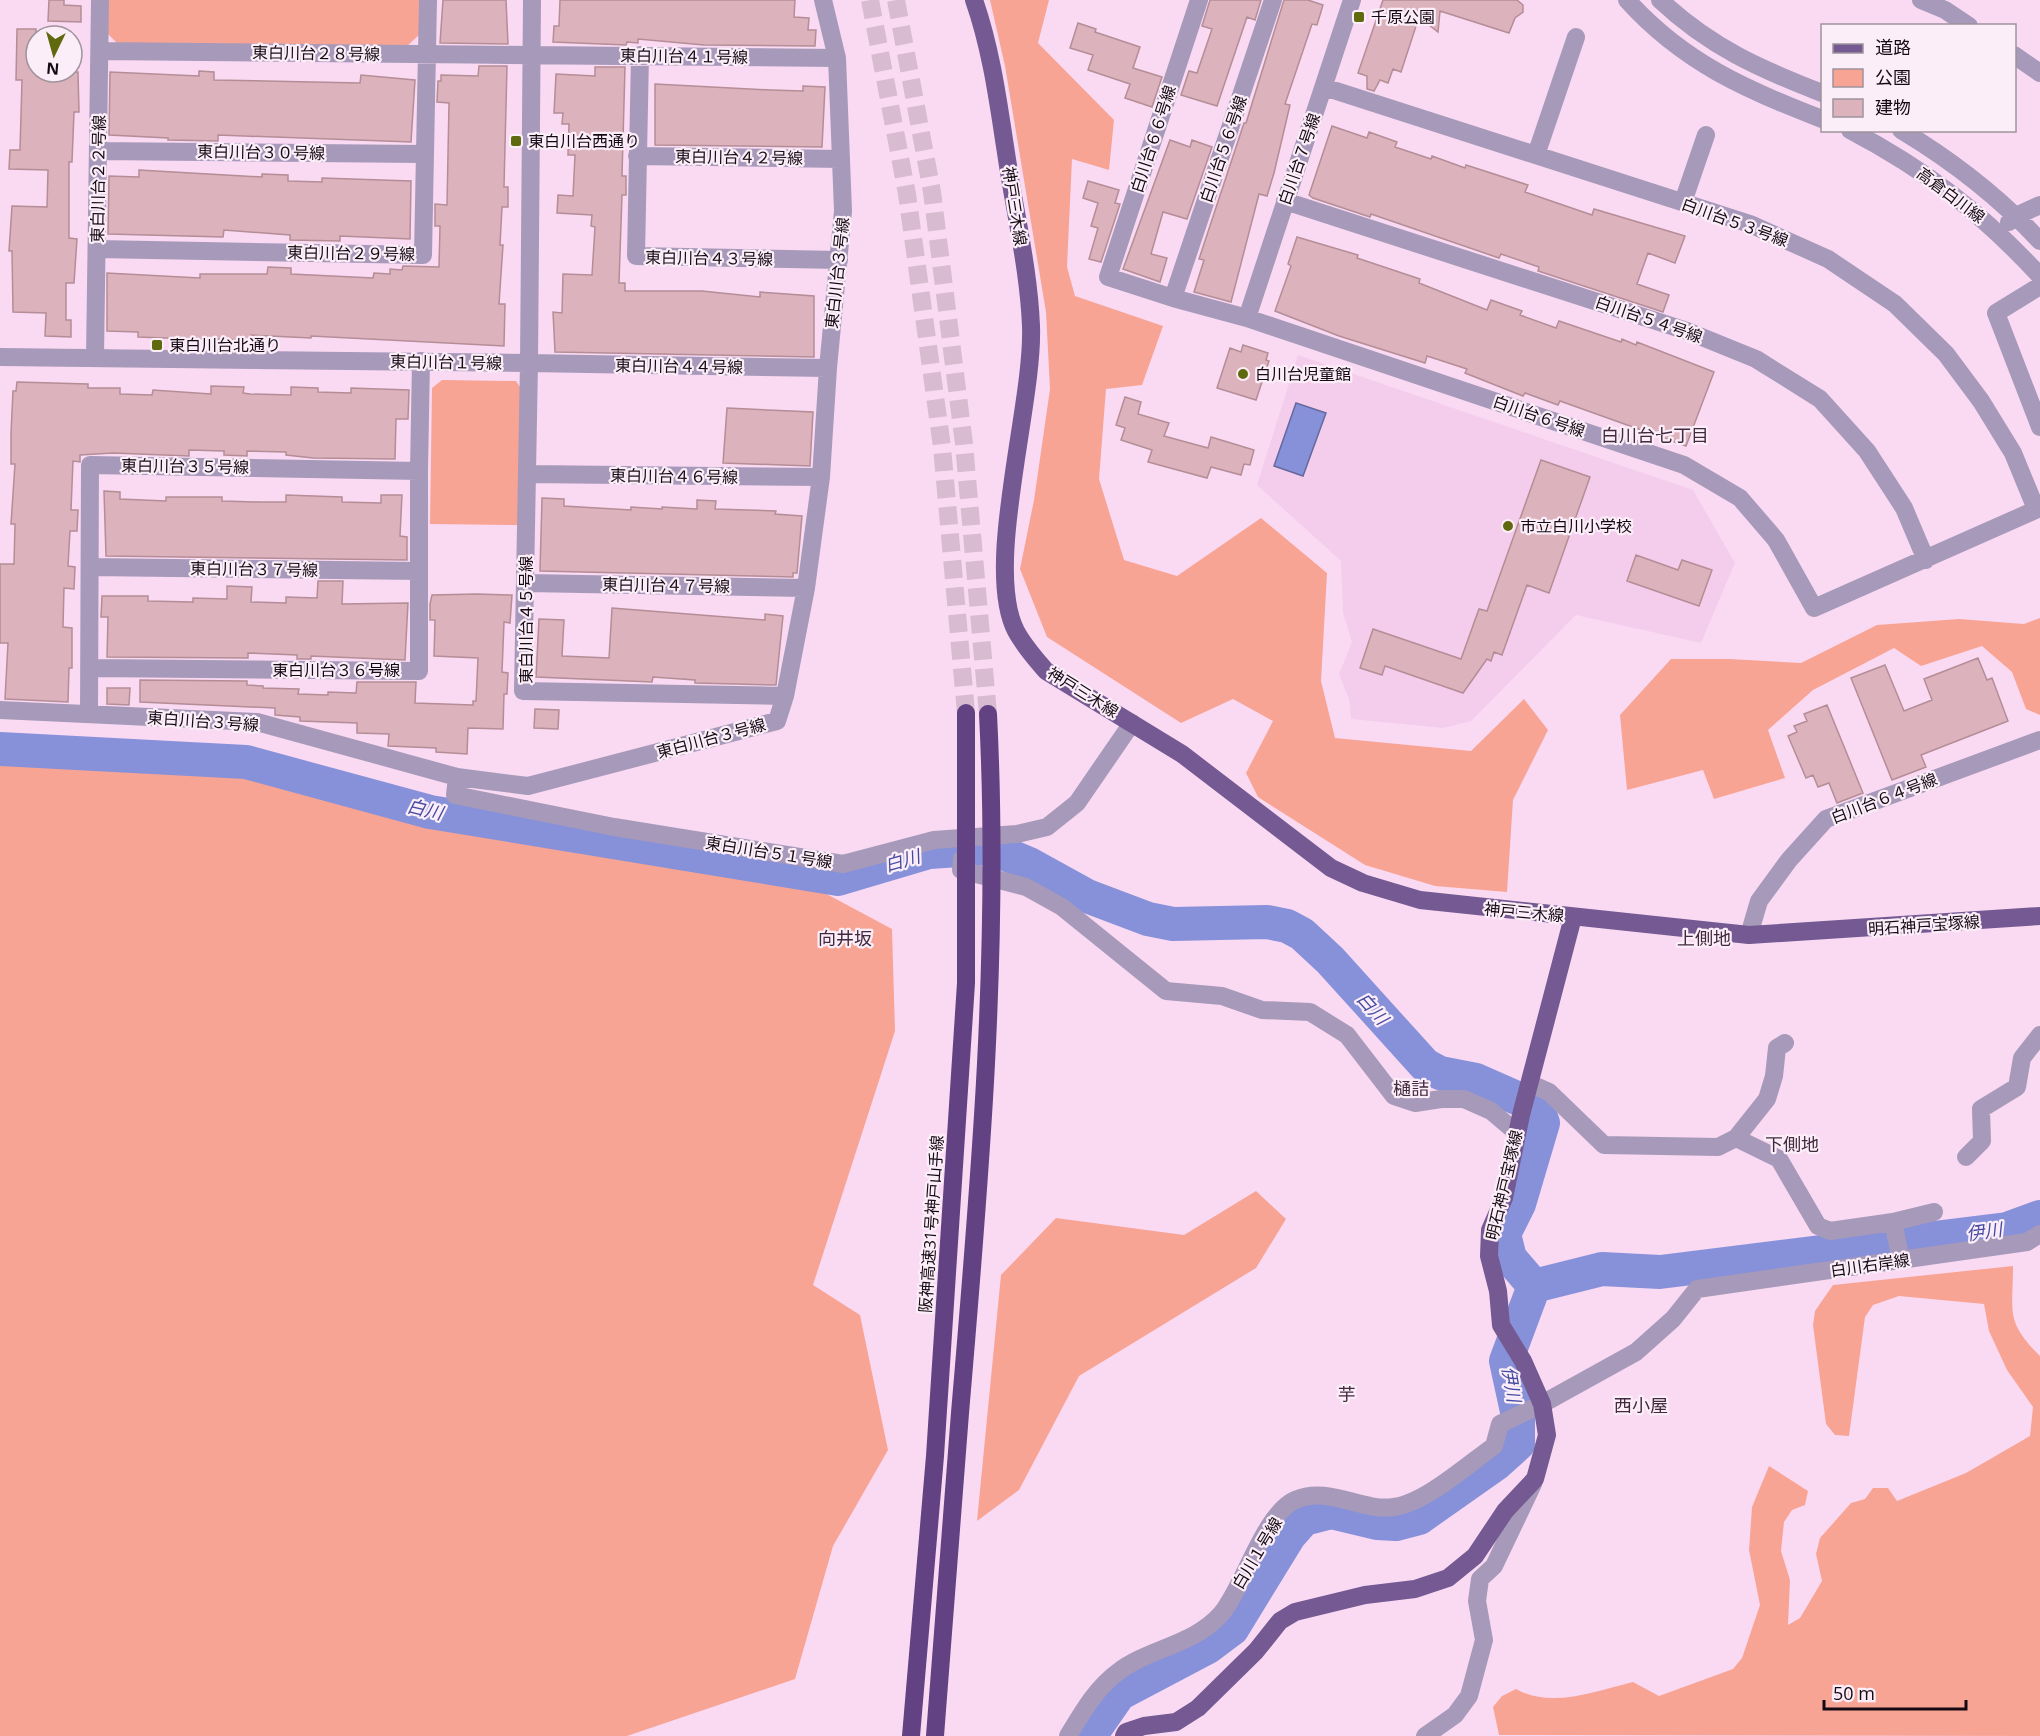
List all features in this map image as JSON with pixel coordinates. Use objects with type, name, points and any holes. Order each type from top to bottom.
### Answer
[{"type":"highway","name":"阪神高速31号神戸山手線","points":[[911,1736],[935,1456],[966,983],[968,820],[966,713]]},
{"type":"highway","points":[[935,1736],[978,1207],[990,984],[993,818],[988,714]]},
{"type":"main road","name":"神戸三木線","points":[[974,0],[991,63],[1028,286],[1031,327],[1028,376],[1008,530],[1007,601],[1015,630],[1029,652],[1046,671],[1182,754],[1331,868],[1363,883],[1393,893],[1449,905],[1573,917]]},
{"type":"main road","name":"明石神戸宝塚線","points":[[1124,1736],[1126,1732],[1144,1726],[1176,1722],[1198,1708],[1256,1651],[1280,1621],[1295,1612],[1365,1595],[1415,1589],[1448,1578],[1475,1556],[1505,1511],[1535,1479],[1547,1436],[1542,1404],[1523,1361],[1501,1325],[1498,1291],[1489,1256],[1490,1230],[1504,1198],[1519,1124],[1573,917],[1749,935],[2040,916]]},
{"type":"street","name":"東白川台２２号線","points":[[95,358],[100,0]]},
{"type":"street","name":"東白川台２９号線","points":[[97,249],[423,255],[428,0]]},
{"type":"street","points":[[529,363],[532,0]]},
{"type":"street","name":"東白川台３号線","points":[[0,710],[257,722],[457,777],[528,786],[777,721],[785,696],[806,588],[821,477],[828,368],[843,211],[837,58],[823,0]]},
{"type":"street","name":"白川台６６号線","points":[[1108,277],[1199,0]]},
{"type":"street","name":"白川台５６号線","points":[[1173,298],[1274,0]]},
{"type":"street","name":"白川台７号線","points":[[1248,318],[1352,0]]},
{"type":"street","points":[[1627,0],[1661,34],[1715,73],[1758,94],[1821,119]]},
{"type":"street","points":[[1660,0],[1687,24],[1726,52],[1821,93]]},
{"type":"street","points":[[1921,0],[1945,10],[1966,24]]},
{"type":"street","points":[[1536,155],[1576,37]]},
{"type":"street","name":"東白川台２８号線","points":[[100,51],[427,55],[532,53]]},
{"type":"street","name":"東白川台４１号線","points":[[532,53],[837,58]]},
{"type":"street","name":"東白川台４３号線","points":[[640,55],[636,256],[839,260]]},
{"type":"street","points":[[2016,55],[2040,73]]},
{"type":"street","name":"白川台５３号線","points":[[1324,87],[1750,224],[1828,258],[1895,304],[1946,354],[1981,401],[2013,453],[2038,508]]},
{"type":"street","name":"高倉白川線","points":[[1853,132],[1919,170],[1999,232],[2040,276]]},
{"type":"street","name":"高倉白川線","points":[[1903,132],[1930,148],[2016,216],[2040,241]]},
{"type":"street","points":[[1683,202],[1706,135]]},
{"type":"street","name":"東白川台３０号線","points":[[98,151],[424,154]]},
{"type":"street","name":"東白川台４２号線","points":[[637,156],[842,159]]},
{"type":"street","name":"白川台５４号線","points":[[1285,201],[1687,331],[1756,358],[1820,399],[1867,451],[1904,508],[1926,560]]},
{"type":"street","points":[[1999,232],[2016,216],[2040,205]]},
{"type":"street","name":"白川台６号線","points":[[1108,277],[1173,298],[1248,318],[1684,465],[1740,498],[1776,540],[1814,608],[1926,560],[2038,508]]},
{"type":"street","points":[[2040,286],[1996,313],[2040,427]]},
{"type":"street","name":"東白川台１号線","points":[[0,357],[529,363]]},
{"type":"street","points":[[419,471],[421,361]]},
{"type":"street","name":"東白川台４４号線","points":[[529,363],[828,368]]},
{"type":"street","name":"東白川台４５号線","points":[[529,363],[523,691],[785,696]]},
{"type":"street","name":"東白川台３５号線","points":[[89,714],[90,465],[419,471]]},
{"type":"street","name":"東白川台３６号線","points":[[90,668],[419,671],[419,471]]},
{"type":"street","name":"東白川台４６号線","points":[[527,474],[821,477]]},
{"type":"street","name":"東白川台３７号線","points":[[90,567],[419,571]]},
{"type":"street","name":"東白川台４７号線","points":[[525,582],[806,588]]},
{"type":"street","points":[[1132,723],[1077,803],[1047,828],[1017,834],[962,838],[961,870],[1026,887],[1062,907],[1166,990],[1222,996],[1262,1010],[1310,1012],[1347,1035],[1394,1096],[1415,1103],[1441,1099],[1464,1099],[1519,1124]]},
{"type":"street","name":"白川台６４号線","points":[[1749,935],[1759,901],[1789,860],[1826,819],[2040,740]]},
{"type":"street","name":"東白川台５１号線","points":[[457,777],[455,795],[614,827],[833,863],[843,864],[934,840],[962,838]]},
{"type":"street","points":[[1966,1157],[1982,1141],[1981,1109],[2017,1087],[2022,1058],[2040,1035]]},
{"type":"street","points":[[1531,1084],[1549,1092],[1604,1145],[1718,1147],[1736,1138],[1767,1099],[1774,1076],[1777,1048],[1785,1043]]},
{"type":"street","points":[[1736,1138],[1779,1159],[1818,1226],[1830,1231],[1893,1222],[1934,1212]]},
{"type":"street","points":[[1893,1222],[1901,1260]]},
{"type":"street","name":"白川右岸線","points":[[1542,1404],[1636,1352],[1673,1318],[1697,1289],[2027,1242],[2040,1234]]},
{"type":"street","name":"白川１号線","points":[[1068,1736],[1092,1697],[1119,1671],[1197,1634],[1221,1614],[1273,1521],[1294,1501],[1318,1494],[1391,1508],[1412,1503],[1494,1446],[1500,1424],[1542,1404]]},
{"type":"street","points":[[1425,1736],[1455,1715],[1469,1696],[1484,1640],[1477,1601],[1480,1579],[1494,1566],[1535,1479]]},
{"type":"shaded area","name":"市立白川小学校","points":[[1298,355],[1693,490],[1735,563],[1701,643],[1576,615],[1471,721],[1443,728],[1351,719],[1349,699],[1339,674],[1352,642],[1343,613],[1341,561],[1257,485]]},
{"type":"green space","points":[[107,0],[419,0],[419,35],[405,48],[117,43],[107,33]]},
{"type":"green space","points":[[990,0],[1049,0],[1038,43],[1114,120],[1109,170],[1072,159],[1067,267],[1075,296],[1163,326],[1142,385],[1106,389],[1099,479],[1124,560],[1177,576],[1261,518],[1327,573],[1321,681],[1335,738],[1471,751],[1524,699],[1548,730],[1513,800],[1507,892],[1435,886],[1365,865],[1258,797],[1246,773],[1273,721],[1233,699],[1181,723],[1047,637],[1020,569],[1034,500],[1050,389],[1046,312],[1005,66]]},
{"type":"green space","points":[[442,380],[516,381],[522,390],[519,525],[430,524],[432,388]]},
{"type":"green space","points":[[2040,618],[2040,715],[2026,709],[2012,672],[1982,646],[1921,666],[1894,648],[1813,690],[1768,730],[1785,778],[1714,799],[1703,770],[1627,790],[1620,715],[1671,659],[1801,663],[1877,625],[1959,619],[2024,624]]},
{"type":"green space","points":[[0,761],[255,770],[365,803],[419,824],[806,883],[892,929],[895,1031],[813,1285],[860,1315],[888,1450],[833,1546],[795,1679],[627,1736],[0,1736]]},
{"type":"green space","points":[[1256,1191],[1286,1219],[1256,1268],[1079,1376],[1019,1490],[977,1521],[1001,1275],[1056,1218],[1184,1235]]},
{"type":"green space","points":[[2013,1266],[2013,1316],[2021,1334],[2040,1356],[2040,1736],[1499,1735],[1493,1707],[1502,1696],[1516,1689],[1544,1698],[1559,1698],[1633,1682],[1659,1696],[1733,1669],[1742,1658],[1760,1605],[1749,1550],[1752,1507],[1769,1466],[1808,1491],[1805,1505],[1792,1510],[1784,1522],[1781,1551],[1790,1580],[1788,1625],[1800,1618],[1822,1581],[1816,1554],[1820,1538],[1851,1503],[1865,1499],[1873,1488],[1888,1488],[1897,1501],[1966,1473],[2030,1436],[2033,1407],[2007,1370],[1989,1331],[1984,1304],[1899,1296],[1873,1305],[1865,1317],[1849,1436],[1835,1435],[1826,1424],[1813,1325],[1815,1311],[1833,1285]]},
{"type":"water","points":[[1296,403],[1326,413],[1303,476],[1274,466]]},
{"type":"building","points":[[49,0],[64,0],[64,5],[81,6],[81,22],[48,21]]},
{"type":"building","points":[[443,0],[506,0],[508,44],[440,43]]},
{"type":"building","points":[[560,0],[795,0],[794,17],[809,18],[808,30],[816,30],[815,46],[704,45],[638,39],[638,43],[627,42],[626,45],[553,42],[554,26],[559,26]]},
{"type":"building","points":[[1210,0],[1261,0],[1255,20],[1247,17],[1217,106],[1181,95],[1189,71],[1197,73],[1212,29],[1202,26]]},
{"type":"building","points":[[1284,0],[1308,0],[1323,5],[1317,25],[1312,24],[1285,104],[1290,105],[1274,173],[1267,196],[1259,194],[1231,302],[1194,292],[1204,260],[1199,259],[1244,123],[1246,123]]},
{"type":"building","points":[[1383,0],[1517,0],[1523,5],[1523,12],[1515,18],[1509,33],[1440,11],[1438,32],[1419,17],[1401,72],[1393,69],[1388,83],[1380,80],[1374,91],[1367,89],[1367,76],[1358,73]]},
{"type":"building","points":[[1078,23],[1096,29],[1095,32],[1140,47],[1133,68],[1162,77],[1152,107],[1125,98],[1130,84],[1088,70],[1093,55],[1070,48]]},
{"type":"building","points":[[17,29],[24,29],[24,84],[78,84],[79,112],[74,112],[72,162],[69,162],[69,238],[77,239],[74,283],[66,283],[66,320],[71,320],[71,337],[45,336],[46,313],[13,312],[12,251],[9,251],[12,206],[47,207],[48,170],[9,169],[10,150],[20,150],[22,80],[16,80]]},
{"type":"building","points":[[479,66],[507,66],[504,187],[508,187],[508,207],[502,207],[500,245],[503,245],[499,304],[505,304],[504,346],[311,336],[311,338],[251,335],[251,340],[138,337],[138,332],[107,331],[107,273],[200,278],[200,274],[267,274],[268,267],[291,268],[291,274],[373,278],[374,273],[390,274],[390,269],[402,270],[403,266],[439,267],[440,226],[435,226],[435,204],[447,205],[449,103],[437,102],[438,81],[441,81],[441,75],[478,76]]},
{"type":"building","points":[[595,67],[625,67],[622,176],[626,176],[626,195],[622,195],[619,283],[625,283],[625,291],[702,291],[760,297],[760,292],[814,296],[814,357],[555,352],[553,312],[562,313],[563,274],[592,275],[595,227],[591,226],[592,215],[557,213],[558,195],[573,196],[575,155],[568,155],[569,124],[562,124],[563,113],[554,113],[556,74],[595,76]]},
{"type":"building","points":[[199,71],[214,72],[214,80],[360,83],[361,75],[415,80],[411,142],[218,135],[218,141],[168,140],[168,138],[109,135],[110,72],[199,76]]},
{"type":"building","points":[[655,84],[803,91],[803,86],[825,87],[822,147],[655,145]]},
{"type":"building","points":[[1332,126],[1367,138],[1369,132],[1397,142],[1395,147],[1431,159],[1432,156],[1465,168],[1466,165],[1528,185],[1525,192],[1592,215],[1594,209],[1685,236],[1675,263],[1648,253],[1637,284],[1669,295],[1663,312],[1538,271],[1539,267],[1501,254],[1499,258],[1371,214],[1370,217],[1313,198],[1309,195]]},
{"type":"building","points":[[1170,140],[1190,147],[1192,140],[1212,147],[1187,219],[1163,212],[1151,254],[1167,258],[1160,282],[1123,269]]},
{"type":"building","points":[[139,170],[262,177],[262,174],[288,175],[288,181],[322,182],[322,178],[411,181],[410,239],[340,236],[340,241],[290,240],[290,235],[224,230],[223,237],[108,234],[109,176],[139,177]]},
{"type":"building","points":[[1088,181],[1119,190],[1115,203],[1120,204],[1101,262],[1089,259],[1098,228],[1091,226],[1098,203],[1083,198]]},
{"type":"building","points":[[1297,237],[1358,255],[1357,258],[1420,279],[1419,283],[1487,310],[1491,300],[1522,311],[1520,315],[1556,328],[1559,321],[1621,342],[1622,339],[1636,345],[1637,342],[1714,372],[1686,446],[1560,401],[1558,405],[1525,393],[1523,396],[1465,373],[1467,369],[1427,356],[1425,363],[1339,336],[1275,311],[1291,266],[1288,264]]},
{"type":"building","name":"白川台児童館","points":[[1243,345],[1268,353],[1266,360],[1269,361],[1256,400],[1217,388],[1230,348],[1241,352]]},
{"type":"building","points":[[17,382],[88,384],[88,388],[120,388],[120,394],[152,395],[153,390],[211,394],[211,386],[244,387],[243,393],[250,394],[291,395],[291,387],[318,388],[318,392],[351,393],[351,388],[409,390],[408,419],[396,419],[395,459],[313,458],[286,455],[286,452],[247,451],[247,456],[224,455],[224,451],[189,450],[189,456],[113,453],[80,455],[80,462],[73,461],[71,510],[78,510],[77,531],[70,531],[68,566],[75,567],[74,589],[64,588],[63,627],[72,628],[72,668],[69,668],[68,702],[5,699],[8,643],[0,643],[0,564],[14,564],[15,524],[11,524],[15,464],[11,464],[11,433],[13,391],[16,391]]},
{"type":"building","points":[[1125,397],[1141,402],[1138,414],[1169,423],[1164,436],[1208,448],[1211,437],[1254,450],[1250,465],[1244,464],[1241,475],[1211,467],[1207,478],[1148,462],[1152,450],[1121,440],[1125,428],[1116,425]]},
{"type":"building","points":[[727,408],[813,412],[810,466],[723,463]]},
{"type":"building","points":[[1541,460],[1590,477],[1549,593],[1527,585],[1502,655],[1494,652],[1491,661],[1487,659],[1463,693],[1385,666],[1382,675],[1360,668],[1373,629],[1461,659],[1479,609],[1487,611]]},
{"type":"building","points":[[104,491],[120,492],[120,499],[166,501],[166,497],[222,497],[222,501],[286,502],[286,495],[342,497],[342,502],[381,503],[381,495],[402,495],[400,536],[407,537],[407,560],[106,556]]},
{"type":"building","points":[[542,498],[564,499],[564,506],[631,510],[631,507],[697,509],[697,500],[716,501],[715,509],[776,511],[775,514],[802,516],[797,573],[793,573],[793,577],[540,571]]},
{"type":"building","points":[[1636,555],[1678,570],[1682,560],[1712,570],[1699,606],[1627,581]]},
{"type":"building","points":[[318,581],[343,581],[342,604],[408,603],[405,660],[311,656],[311,659],[297,659],[297,655],[248,653],[248,658],[107,657],[108,617],[101,617],[102,596],[148,596],[148,601],[193,602],[193,598],[227,599],[227,586],[252,587],[251,602],[286,603],[286,597],[317,598]]},
{"type":"building","points":[[432,595],[512,595],[510,623],[504,622],[502,672],[508,673],[507,694],[504,694],[503,729],[468,728],[467,754],[436,752],[436,748],[388,746],[389,734],[357,733],[357,723],[300,721],[300,717],[275,715],[275,708],[140,702],[140,680],[247,681],[247,685],[263,686],[263,688],[299,689],[298,694],[328,695],[328,692],[356,693],[357,682],[416,682],[415,703],[473,705],[473,701],[476,701],[478,658],[434,656],[435,620],[430,620],[430,604]]},
{"type":"building","points":[[612,608],[765,620],[765,614],[783,616],[776,685],[695,683],[695,680],[653,677],[652,682],[536,677],[539,619],[564,620],[562,656],[609,658]]},
{"type":"building","points":[[1978,658],[1987,680],[1992,678],[2008,721],[1921,755],[1926,767],[1892,780],[1851,678],[1885,665],[1904,711],[1932,700],[1924,679]]},
{"type":"building","points":[[107,688],[130,688],[129,705],[107,704]]},
{"type":"building","points":[[1827,705],[1863,793],[1837,803],[1829,783],[1818,787],[1813,775],[1806,778],[1788,736],[1797,732],[1794,726],[1807,721],[1804,714]]},
{"type":"building","points":[[535,709],[559,710],[558,729],[534,728]]},
{"type":"waterway","name":"白川","points":[[0,749],[246,762],[430,812],[838,879],[929,852],[991,848],[1029,864],[1087,896],[1148,919],[1173,924],[1267,922],[1287,926],[1302,934],[1330,960],[1425,1065],[1440,1073],[1476,1080],[1537,1107],[1543,1123],[1519,1204],[1504,1234],[1510,1258],[1534,1286]]},
{"type":"waterway","name":"伊川","points":[[1534,1286],[1602,1269],[1660,1272],[2007,1229],[2040,1217]]},
{"type":"waterway","name":"伊川","points":[[1090,1736],[1119,1694],[1208,1647],[1232,1629],[1289,1536],[1304,1519],[1331,1512],[1377,1523],[1396,1524],[1419,1518],[1497,1463],[1518,1444],[1518,1416],[1506,1361],[1534,1286]]},
{"type":"tunnel","points":[[870,0],[907,194],[942,447],[966,713]]},
{"type":"tunnel","points":[[896,0],[932,192],[964,444],[988,714]]},
{"type":"place","name":"千原公園","points":[[1359,17]]},
{"type":"place","name":"東白川台西通り","points":[[516,141]]},
{"type":"place","name":"東白川台北通り","points":[[157,345]]},
{"type":"place","name":"白川台児童館","points":[[1243,374]]},
{"type":"place","name":"市立白川小学校","points":[[1508,526]]},
{"type":"district","name":"白川台七丁目","points":[[1655,435]]},
{"type":"district","name":"向井坂","points":[[845,938]]},
{"type":"district","name":"上側地","points":[[1704,938]]},
{"type":"district","name":"樋詰","points":[[1411,1088]]},
{"type":"district","name":"下側地","points":[[1792,1144]]},
{"type":"district","name":"芋","points":[[1347,1394]]},
{"type":"district","name":"西小屋","points":[[1641,1405]]}]
